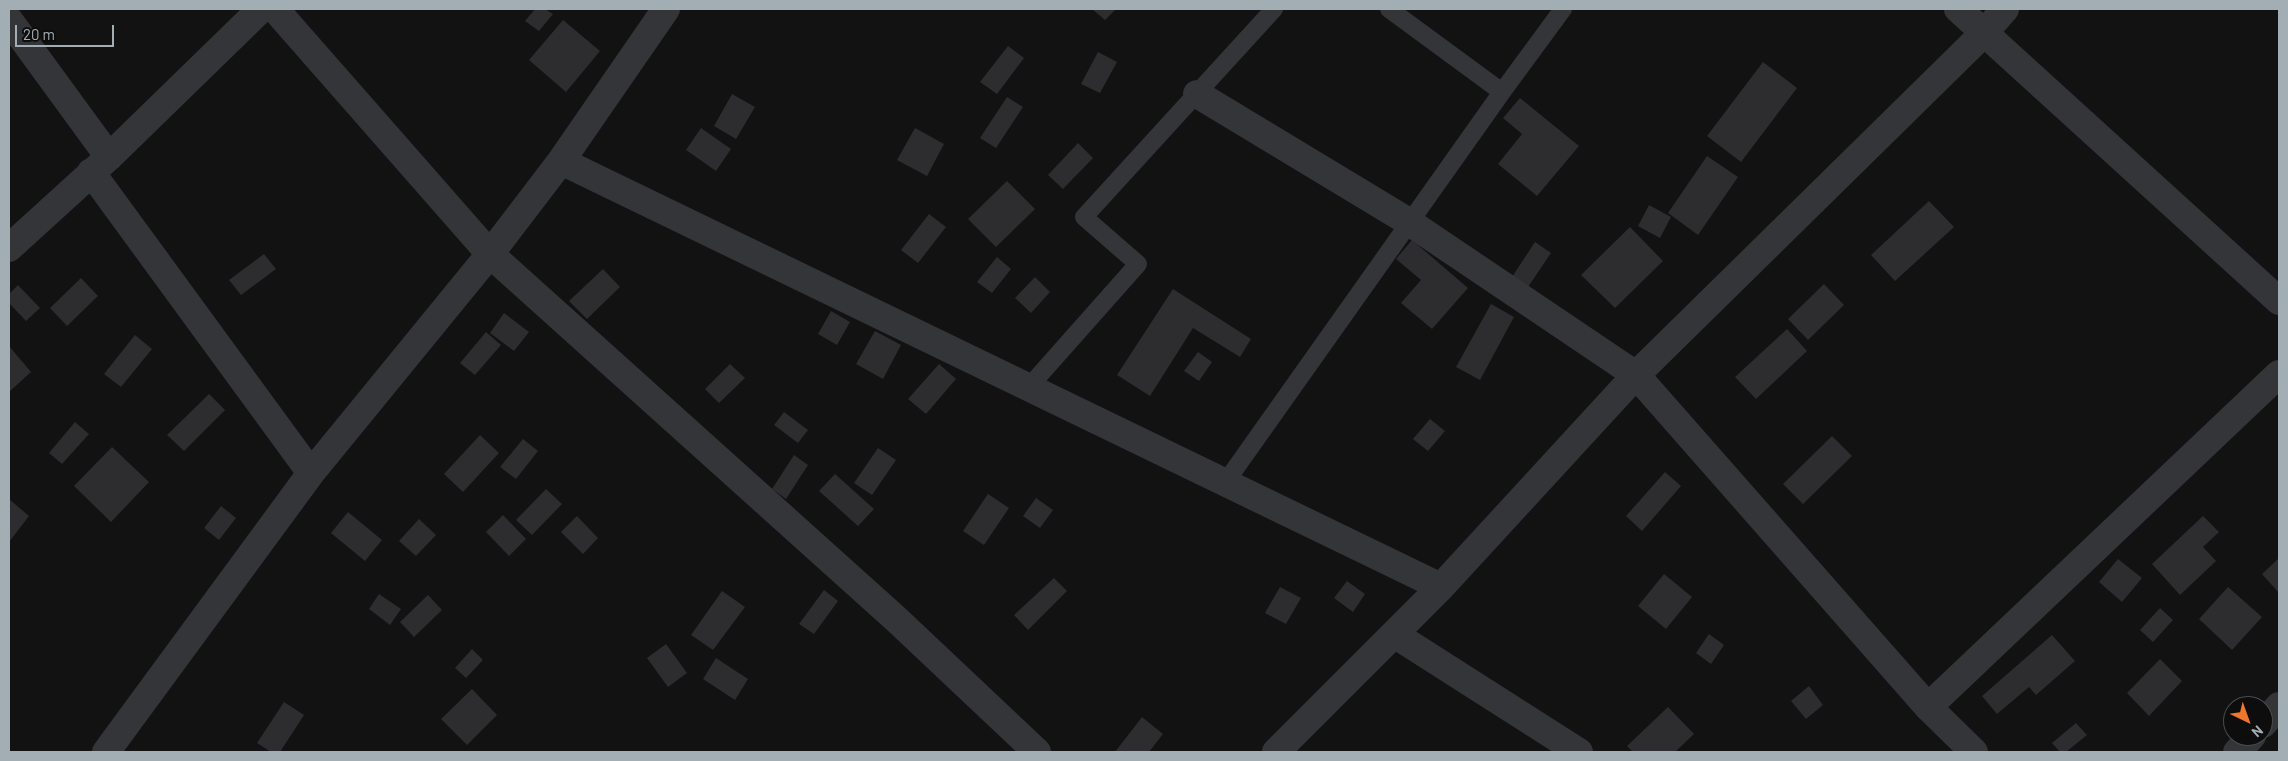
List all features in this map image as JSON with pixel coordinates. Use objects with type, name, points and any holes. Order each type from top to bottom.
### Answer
[{"type":"street","points":[[9,248],[100,165],[261,9]]},
{"type":"street","points":[[275,9],[490,254],[889,613],[1037,752]]},
{"type":"street","points":[[106,752],[311,473],[490,254],[561,161],[666,9]]},
{"type":"street","points":[[1958,9],[2279,301]]},
{"type":"street","points":[[1276,752],[1441,587],[1636,375],[1984,33],[2005,9]]},
{"type":"street","points":[[9,20],[100,165],[311,473]]},
{"type":"street","points":[[1197,94],[1409,222],[1636,375],[1928,707],[1974,752]]},
{"type":"street","points":[[561,161],[1441,587]]},
{"type":"street","points":[[1928,707],[2279,374]]},
{"type":"street","points":[[1394,634],[1579,752]]},
{"type":"lane","points":[[1028,388],[1138,264],[1084,217],[1274,9]]},
{"type":"lane","points":[[1389,9],[1502,92]]},
{"type":"lane","points":[[1225,483],[1409,222],[1563,9]]},
{"type":"building","points":[[535,9],[545,9],[553,14],[539,31],[525,21]]},
{"type":"building","points":[[1092,9],[1116,9],[1105,20]]},
{"type":"building","points":[[563,20],[600,51],[566,92],[529,60]]},
{"type":"building","points":[[1008,46],[1024,58],[997,94],[980,82]]},
{"type":"building","points":[[1098,52],[1117,62],[1100,93],[1081,84]]},
{"type":"building","points":[[1763,62],[1797,88],[1741,162],[1707,136]]},
{"type":"building","points":[[732,94],[755,107],[736,139],[714,126]]},
{"type":"building","points":[[1007,97],[1023,107],[996,148],[980,138]]},
{"type":"building","points":[[1520,98],[1579,146],[1537,196],[1498,164],[1522,134],[1503,118]]},
{"type":"building","points":[[701,128],[731,149],[716,171],[686,150]]},
{"type":"building","points":[[915,128],[944,144],[927,176],[897,160]]},
{"type":"building","points":[[1078,143],[1093,158],[1063,189],[1048,175]]},
{"type":"building","points":[[1707,156],[1738,177],[1698,235],[1668,213]]},
{"type":"building","points":[[1007,181],[1035,209],[996,247],[968,219]]},
{"type":"building","points":[[1929,201],[1954,227],[1895,281],[1871,255]]},
{"type":"building","points":[[1649,205],[1671,217],[1660,238],[1638,226]]},
{"type":"building","points":[[929,214],[946,227],[918,263],[901,250]]},
{"type":"building","points":[[1630,227],[1663,261],[1615,308],[1581,275]]},
{"type":"building","points":[[1412,240],[1468,288],[1432,329],[1401,303],[1421,280],[1396,259]]},
{"type":"building","points":[[1535,242],[1551,253],[1528,287],[1512,277]]},
{"type":"building","points":[[264,254],[276,269],[241,295],[229,280]]},
{"type":"building","points":[[997,257],[1011,269],[992,293],[977,282]]},
{"type":"building","points":[[603,269],[620,287],[587,319],[569,301]]},
{"type":"building","points":[[1035,277],[1050,292],[1031,313],[1015,298]]},
{"type":"building","points":[[81,278],[98,296],[67,326],[50,308]]},
{"type":"building","points":[[1824,284],[1844,305],[1808,340],[1788,319]]},
{"type":"building","points":[[18,285],[40,308],[26,321],[9,303],[9,294]]},
{"type":"building","points":[[1173,289],[1251,339],[1240,357],[1193,328],[1150,396],[1117,375]]},
{"type":"building","points":[[1491,304],[1514,317],[1480,380],[1456,367]]},
{"type":"building","points":[[831,311],[850,322],[837,345],[818,334]]},
{"type":"building","points":[[504,313],[529,332],[514,351],[490,333]]},
{"type":"building","points":[[1787,329],[1807,351],[1756,399],[1735,377]]},
{"type":"building","points":[[875,331],[901,345],[883,379],[856,364]]},
{"type":"building","points":[[486,332],[501,345],[475,375],[460,363]]},
{"type":"building","points":[[135,335],[152,349],[121,387],[104,374]]},
{"type":"building","points":[[9,346],[31,372],[9,392]]},
{"type":"building","points":[[1198,352],[1212,362],[1199,381],[1184,371]]},
{"type":"building","points":[[730,364],[745,378],[719,403],[705,389]]},
{"type":"building","points":[[939,364],[956,379],[926,414],[908,399]]},
{"type":"building","points":[[209,394],[225,410],[184,451],[167,435]]},
{"type":"building","points":[[784,412],[808,430],[798,443],[774,425]]},
{"type":"building","points":[[1430,419],[1445,431],[1428,451],[1413,439]]},
{"type":"building","points":[[75,422],[89,434],[62,464],[49,453]]},
{"type":"building","points":[[480,435],[499,453],[463,492],[444,474]]},
{"type":"building","points":[[1832,436],[1852,456],[1803,504],[1783,484]]},
{"type":"building","points":[[523,439],[538,451],[516,479],[500,467]]},
{"type":"building","points":[[112,447],[149,482],[111,522],[74,486]]},
{"type":"building","points":[[878,448],[896,460],[872,495],[854,483]]},
{"type":"building","points":[[794,455],[808,465],[786,499],[772,489]]},
{"type":"building","points":[[1665,472],[1681,486],[1642,531],[1626,516]]},
{"type":"building","points":[[835,474],[874,509],[858,526],[819,491]]},
{"type":"building","points":[[546,489],[562,504],[532,535],[516,520]]},
{"type":"building","points":[[988,494],[1009,508],[984,545],[963,531]]},
{"type":"building","points":[[1036,498],[1053,510],[1040,528],[1023,516]]},
{"type":"building","points":[[9,499],[29,516],[9,542]]},
{"type":"building","points":[[221,506],[236,518],[219,540],[204,528]]},
{"type":"building","points":[[348,512],[382,540],[365,561],[331,533]]},
{"type":"building","points":[[503,515],[526,539],[509,556],[486,532]]},
{"type":"building","points":[[577,516],[598,538],[583,554],[561,532]]},
{"type":"building","points":[[2203,516],[2219,532],[2203,547],[2216,561],[2180,595],[2152,564]]},
{"type":"building","points":[[419,519],[436,535],[416,556],[399,541]]},
{"type":"building","points":[[2279,558],[2279,593],[2262,574]]},
{"type":"building","points":[[2118,559],[2142,578],[2122,602],[2099,582]]},
{"type":"building","points":[[1664,574],[1692,597],[1666,629],[1638,606]]},
{"type":"building","points":[[1054,578],[1067,591],[1028,630],[1014,615]]},
{"type":"building","points":[[1347,581],[1365,594],[1353,612],[1334,598]]},
{"type":"building","points":[[1280,587],[1301,598],[1286,624],[1265,613]]},
{"type":"building","points":[[2228,587],[2262,617],[2232,650],[2199,619]]},
{"type":"building","points":[[824,590],[838,601],[814,634],[799,624]]},
{"type":"building","points":[[722,591],[745,607],[713,650],[691,635]]},
{"type":"building","points":[[379,594],[401,609],[390,625],[369,609]]},
{"type":"building","points":[[428,595],[442,610],[414,637],[400,622]]},
{"type":"building","points":[[2160,608],[2173,620],[2153,642],[2140,630]]},
{"type":"building","points":[[1709,634],[1724,645],[1711,664],[1696,653]]},
{"type":"building","points":[[2052,635],[2075,661],[2036,695],[2029,687],[1997,714],[1982,696]]},
{"type":"building","points":[[666,644],[687,673],[668,687],[647,658]]},
{"type":"building","points":[[472,649],[483,660],[466,678],[455,668]]},
{"type":"building","points":[[716,658],[748,679],[735,700],[703,679]]},
{"type":"building","points":[[2160,659],[2182,681],[2149,716],[2127,693]]},
{"type":"building","points":[[1809,686],[1823,705],[1806,719],[1791,701]]},
{"type":"building","points":[[472,689],[497,715],[467,745],[441,719]]},
{"type":"building","points":[[284,702],[304,715],[280,752],[271,752],[257,743]]},
{"type":"building","points":[[1668,707],[1694,734],[1675,752],[1633,752],[1627,746]]},
{"type":"building","points":[[1142,717],[1163,734],[1149,752],[1115,752]]},
{"type":"building","points":[[2076,723],[2087,735],[2066,752],[2060,752],[2052,743]]}]
